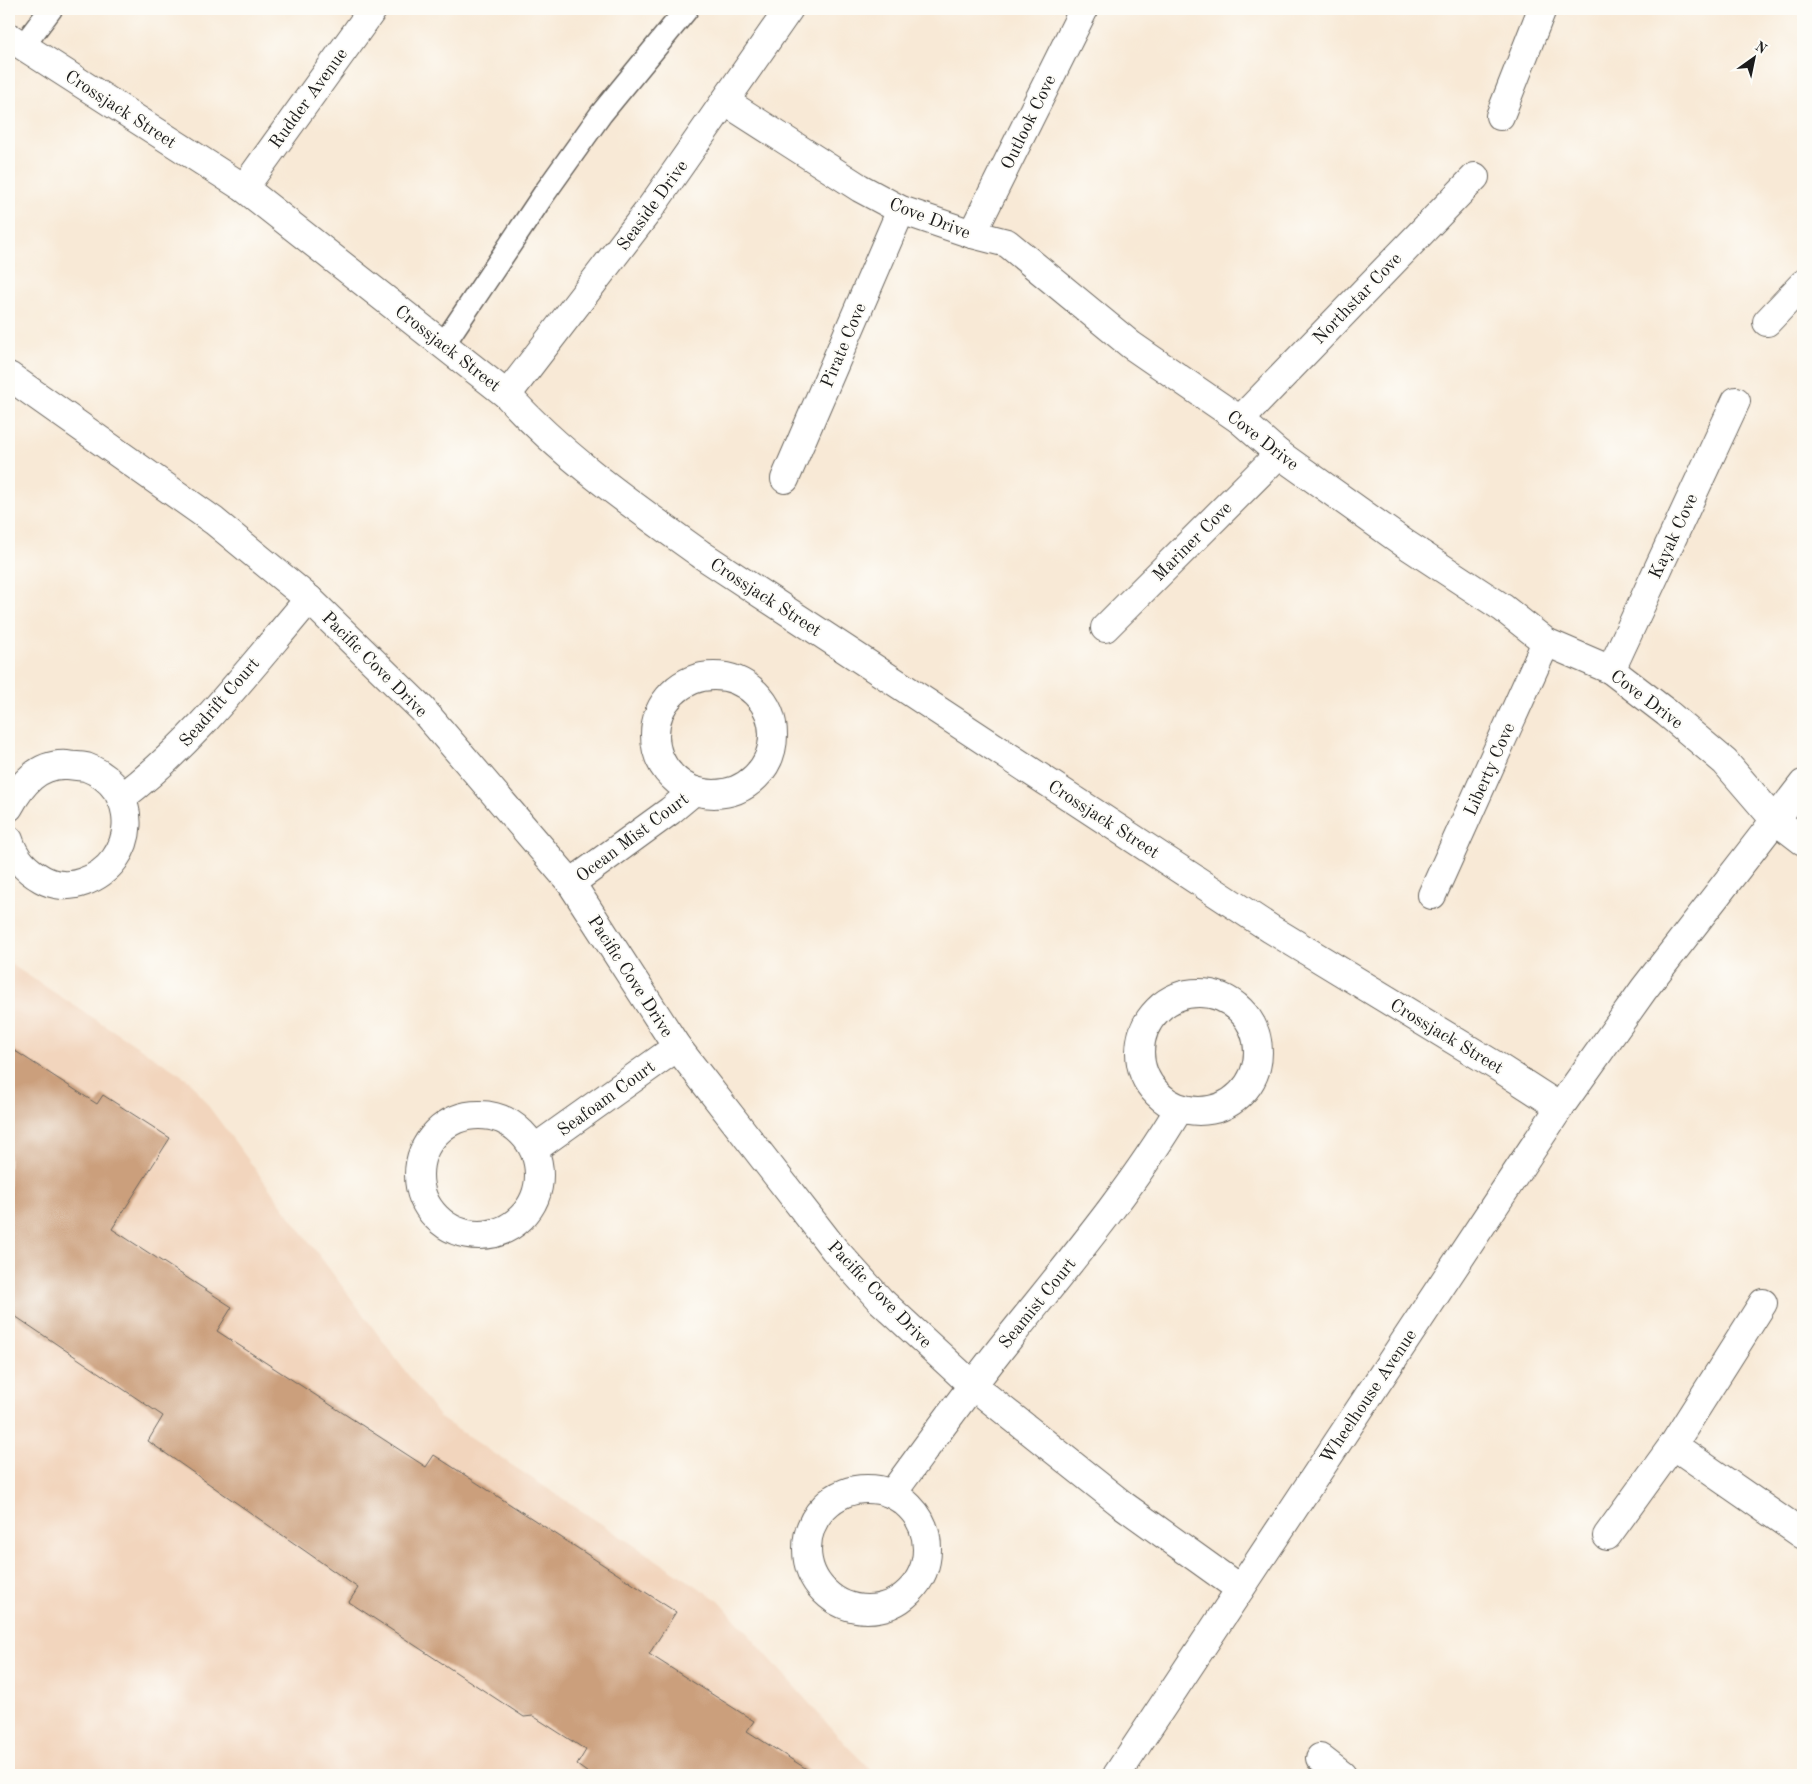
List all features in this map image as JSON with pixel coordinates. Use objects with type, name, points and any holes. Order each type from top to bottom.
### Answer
[{"type":"street","name":"Rudder Avenue","points":[[244,188],[373,9]]},
{"type":"street","name":"Seaside Drive","points":[[507,395],[649,210],[789,9]]},
{"type":"street","name":"Outlook Cove","points":[[972,234],[1084,9]]},
{"type":"street","points":[[1500,116],[1542,9]]},
{"type":"street","name":"Crossjack Street","points":[[16,42],[244,188],[507,395],[534,425],[618,495],[702,555],[1272,929],[1560,1107]]},
{"type":"street","name":"Cove Drive","points":[[726,102],[860,188],[902,210],[972,234],[1007,243],[1131,345],[1240,420],[1278,454],[1404,543],[1503,608],[1546,642],[1611,670],[1667,713],[1725,762],[1774,819],[1803,841]]},
{"type":"street","name":"Northstar Cove","points":[[1240,420],[1475,177]]},
{"type":"street","name":"Pirate Cove","points":[[785,479],[902,210]]},
{"type":"street","points":[[1767,322],[1803,284]]},
{"type":"street","name":"Pacific Cove Drive","points":[[9,376],[214,521],[309,599],[422,709],[571,883],[678,1047],[834,1249],[880,1300],[972,1385],[1122,1505],[1240,1589]]},
{"type":"street","name":"Kayak Cove","points":[[1611,670],[1736,401]]},
{"type":"street","name":"Mariner Cove","points":[[1105,628],[1278,454]]},
{"type":"street","name":"Seadrift Court","points":[[121,798],[150,776],[176,752],[309,599]]},
{"type":"street","name":"Liberty Cove","points":[[1432,895],[1546,642]]},
{"type":"street","points":[[711,675],[736,679],[747,685],[764,700],[773,724],[772,752],[760,773],[741,788],[717,795],[694,791],[680,783],[663,766],[655,744],[656,720],[667,699],[686,682],[711,675]]},
{"type":"street","points":[[9,807],[20,787],[38,772],[61,765],[85,767],[106,779],[121,798],[126,811],[126,838],[116,861],[98,877],[75,885],[50,884],[28,872],[12,852],[9,840]]},
{"type":"street","points":[[1774,819],[1803,784]]},
{"type":"street","name":"Ocean Mist Court","points":[[571,883],[670,811],[694,791]]},
{"type":"street","name":"Wheelhouse Avenue","points":[[1117,1775],[1560,1107],[1622,1019],[1774,819]]},
{"type":"street","points":[[1196,993],[1219,996],[1234,1004],[1251,1023],[1258,1047],[1256,1071],[1243,1092],[1225,1106],[1203,1112],[1179,1109],[1164,1101],[1147,1083],[1139,1061],[1141,1035],[1154,1013],[1173,998],[1196,993]]},
{"type":"street","name":"Seafoam Court","points":[[534,1150],[678,1047]]},
{"type":"street","name":"Seamist Court","points":[[892,1494],[972,1385],[1091,1236],[1156,1148],[1179,1109]]},
{"type":"street","points":[[468,1116],[494,1116],[517,1128],[534,1150],[538,1164],[538,1187],[528,1209],[512,1226],[488,1235],[463,1233],[445,1225],[428,1208],[419,1184],[419,1166],[428,1142],[446,1124],[468,1116]]},
{"type":"street","points":[[1607,1536],[1673,1445],[1763,1303]]},
{"type":"street","points":[[1673,1445],[1803,1535]]},
{"type":"street","points":[[867,1489],[892,1494],[908,1506],[923,1526],[927,1548],[923,1572],[909,1593],[889,1606],[864,1610],[840,1604],[824,1593],[812,1575],[806,1554],[809,1531],[822,1508],[843,1494],[867,1489]]},
{"type":"street","points":[[1320,1758],[1342,1775]]},
{"type":"lane","points":[[16,42],[51,9]]},
{"type":"lane","points":[[443,345],[544,194],[601,114],[688,9]]},
{"type":"shaded area","points":[[9,963],[189,1080],[440,1418],[719,1601],[846,1745],[876,1775],[9,1775]]},
{"type":"building","points":[[9,1047],[97,1104],[103,1095],[170,1138],[112,1229],[232,1307],[217,1331],[426,1467],[434,1455],[676,1612],[649,1654],[754,1721],[747,1731],[816,1775],[591,1775],[577,1765],[586,1750],[533,1716],[524,1717],[349,1602],[358,1588],[148,1441],[163,1416],[9,1312]]}]
